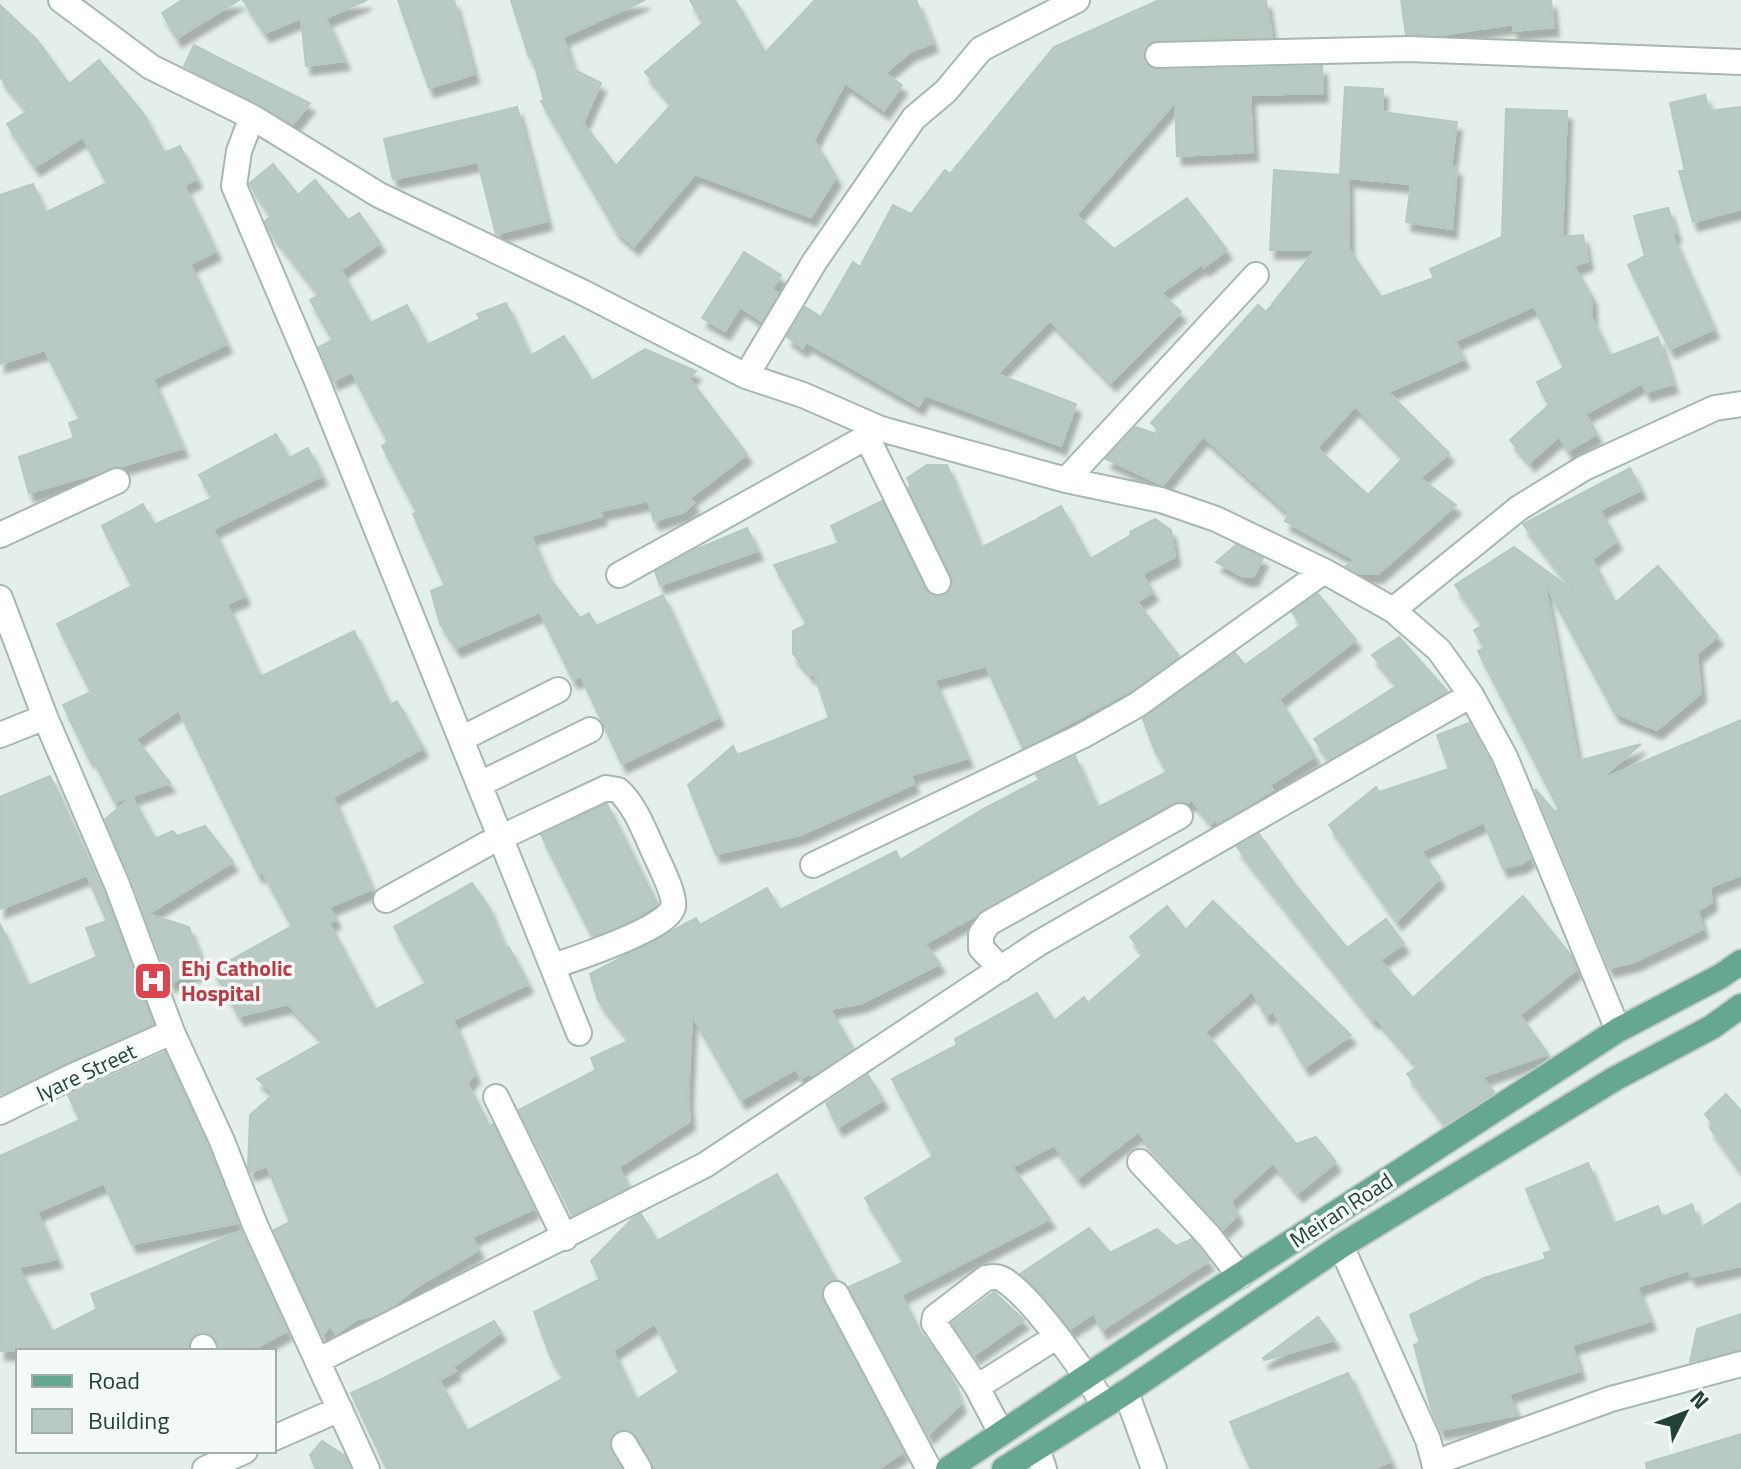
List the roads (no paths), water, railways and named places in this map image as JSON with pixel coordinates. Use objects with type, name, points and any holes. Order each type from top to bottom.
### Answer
[{"type":"main road","name":"Meiran Road","points":[[948,1469],[1618,1030],[1721,976],[1741,962]]},
{"type":"main road","name":"Meiran Road","points":[[1004,1469],[1040,1458],[1104,1405],[1341,1246],[1616,1078],[1712,1027],[1741,1006]]},
{"type":"street","points":[[61,0],[151,67],[252,117],[379,195],[582,292],[746,376],[803,395],[874,433],[1189,509],[1324,571],[1393,610],[1439,650],[1471,695],[1505,757],[1618,1030]]},
{"type":"street","points":[[746,376],[815,261],[914,118],[946,91],[981,49],[1077,0]]},
{"type":"street","points":[[1158,55],[1408,49],[1741,62]]},
{"type":"street","points":[[252,117],[239,151],[234,186],[317,381],[579,1033]]},
{"type":"street","points":[[1066,480],[1256,275]]},
{"type":"street","points":[[1393,610],[1519,508],[1584,468],[1715,408],[1741,404]]},
{"type":"street","points":[[619,575],[874,433]]},
{"type":"street","points":[[874,433],[938,582]]},
{"type":"street","points":[[0,535],[117,481]]},
{"type":"street","points":[[813,865],[1082,736],[1137,705],[1324,571]]},
{"type":"street","points":[[0,598],[45,717],[118,887],[172,1032],[222,1141],[255,1225],[367,1469]]},
{"type":"street","points":[[461,739],[558,690]]},
{"type":"street","points":[[319,1360],[705,1165],[1039,943],[1471,695]]},
{"type":"street","points":[[0,735],[45,717]]},
{"type":"street","points":[[480,784],[590,730]]},
{"type":"street","points":[[386,900],[487,844],[606,788],[618,790],[625,796],[659,862],[673,909],[667,917],[644,930],[553,966]]},
{"type":"street","points":[[1001,969],[981,948],[981,934],[989,923],[1180,816]]},
{"type":"street","name":"Iyare Street","points":[[0,1112],[172,1032]]},
{"type":"street","points":[[496,1097],[565,1238]]},
{"type":"street","points":[[1140,1162],[1209,1236],[1240,1276]]},
{"type":"street","points":[[1341,1246],[1428,1440],[1435,1466],[1611,1399],[1741,1364]]},
{"type":"street","points":[[1001,1433],[977,1387],[934,1323],[935,1317],[986,1278],[995,1276],[1003,1279],[1023,1296],[1088,1377],[1104,1405]]},
{"type":"street","points":[[836,1294],[929,1469]]},
{"type":"street","points":[[977,1387],[1056,1337]]},
{"type":"street","points":[[1126,1392],[1154,1469]]},
{"type":"street","points":[[276,1437],[340,1409]]},
{"type":"street","points":[[624,1444],[639,1469]]},
{"type":"street","points":[[205,1469],[241,1453]]},
{"type":"place","name":"Ehj Catholic Hospital","points":[[153,981]]}]
